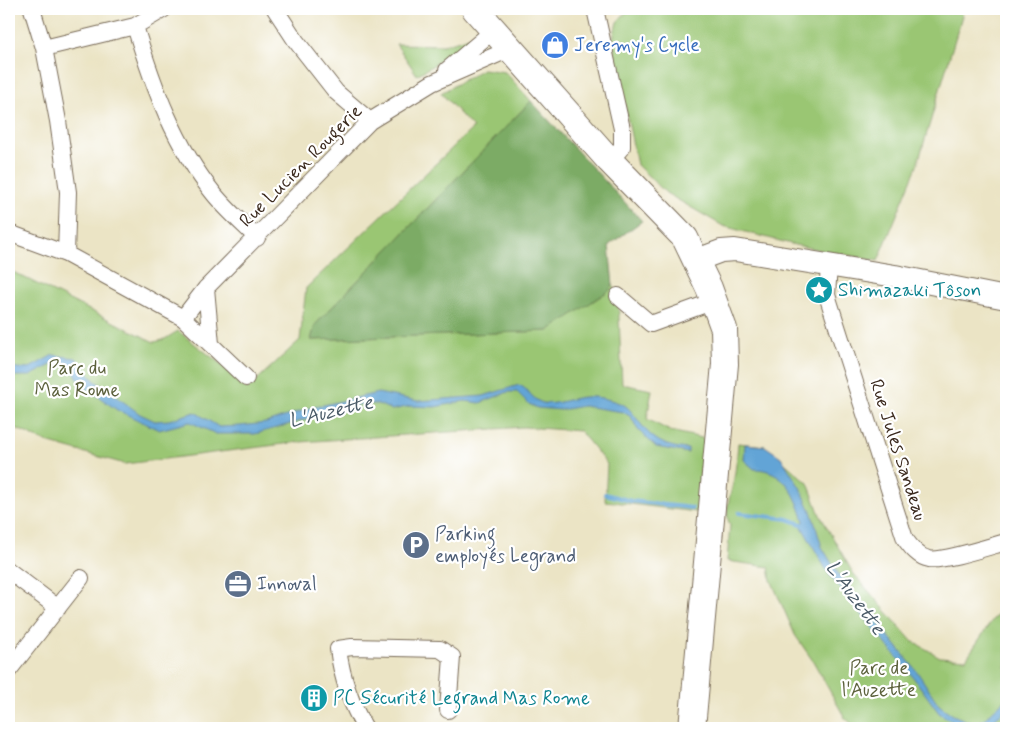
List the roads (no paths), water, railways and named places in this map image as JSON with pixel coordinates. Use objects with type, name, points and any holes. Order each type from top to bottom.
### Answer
[{"type":"main road","points":[[475,9],[610,161],[685,238],[697,260],[724,329],[726,364],[692,728]]},
{"type":"street","points":[[32,9],[44,48],[58,121],[68,192],[66,254]]},
{"type":"street","points":[[44,48],[135,26],[164,9]]},
{"type":"street","points":[[275,9],[296,41],[336,92],[370,121]]},
{"type":"street","points":[[595,9],[622,130],[622,147],[610,161]]},
{"type":"street","points":[[135,26],[151,79],[178,140],[214,194],[257,238]]},
{"type":"street","name":"Rue Lucien Rougerie","points":[[432,83],[502,39]]},
{"type":"street","name":"Rue Lucien Rougerie","points":[[183,318],[206,288],[370,121],[502,39]]},
{"type":"street","points":[[9,234],[66,254],[183,318],[246,378]]},
{"type":"street","points":[[697,260],[721,251],[735,250],[894,276],[1006,298]]},
{"type":"street","name":"Rue Jules Sandeau","points":[[829,266],[827,294],[905,539],[915,552],[929,559],[969,553],[1006,542]]},
{"type":"street","points":[[206,288],[211,344]]},
{"type":"street","points":[[618,296],[651,324],[714,301]]},
{"type":"street","points":[[9,571],[58,608]]},
{"type":"street","points":[[9,670],[81,578]]},
{"type":"street","points":[[365,728],[353,707],[341,670],[338,649],[352,647],[440,649],[452,657],[448,710]]},
{"type":"water","name":"L'Auzette","points":[[53,355],[76,358],[94,380],[140,414],[155,421],[169,420],[195,412],[219,427],[240,426],[266,423],[310,408],[378,393],[418,401],[483,396],[519,385],[539,402],[543,403],[556,403],[577,398],[594,397],[622,404],[629,409],[653,437],[665,444],[688,449],[688,453],[656,447],[638,430],[631,417],[623,412],[583,406],[561,410],[537,408],[529,404],[517,392],[508,392],[480,403],[465,401],[435,407],[411,406],[392,410],[378,404],[361,404],[255,434],[216,434],[190,422],[159,430],[117,410],[82,385],[70,365],[66,363],[57,362],[30,376],[9,376],[9,367],[28,369]]},
{"type":"water","name":"L'Auzette","points":[[745,444],[765,446],[781,457],[801,489],[811,511],[822,547],[839,575],[916,670],[939,705],[953,715],[972,723],[982,721],[1006,699],[1006,709],[984,728],[963,728],[939,713],[913,677],[828,573],[802,527],[804,521],[801,511],[788,485],[774,473],[754,469],[744,460]]},
{"type":"waterway","points":[[605,494],[631,501],[692,508]]},
{"type":"waterway","points":[[739,513],[788,519],[807,526]]},
{"type":"place","name":"Jeremy's Cycle","points":[[555,45]]},
{"type":"place","name":"Shimazaki Tôson","points":[[819,290]]},
{"type":"place","name":"Parking employés Legrand","points":[[416,545]]},
{"type":"place","name":"Innoval","points":[[238,584]]},
{"type":"place","name":"PC Sécurité Legrand Mas Rome","points":[[314,698]]},
{"type":"park label","name":"Parc du Mas Rome","points":[[77,379]]},
{"type":"park label","name":"Parc de l'Auzette","points":[[879,679]]}]
